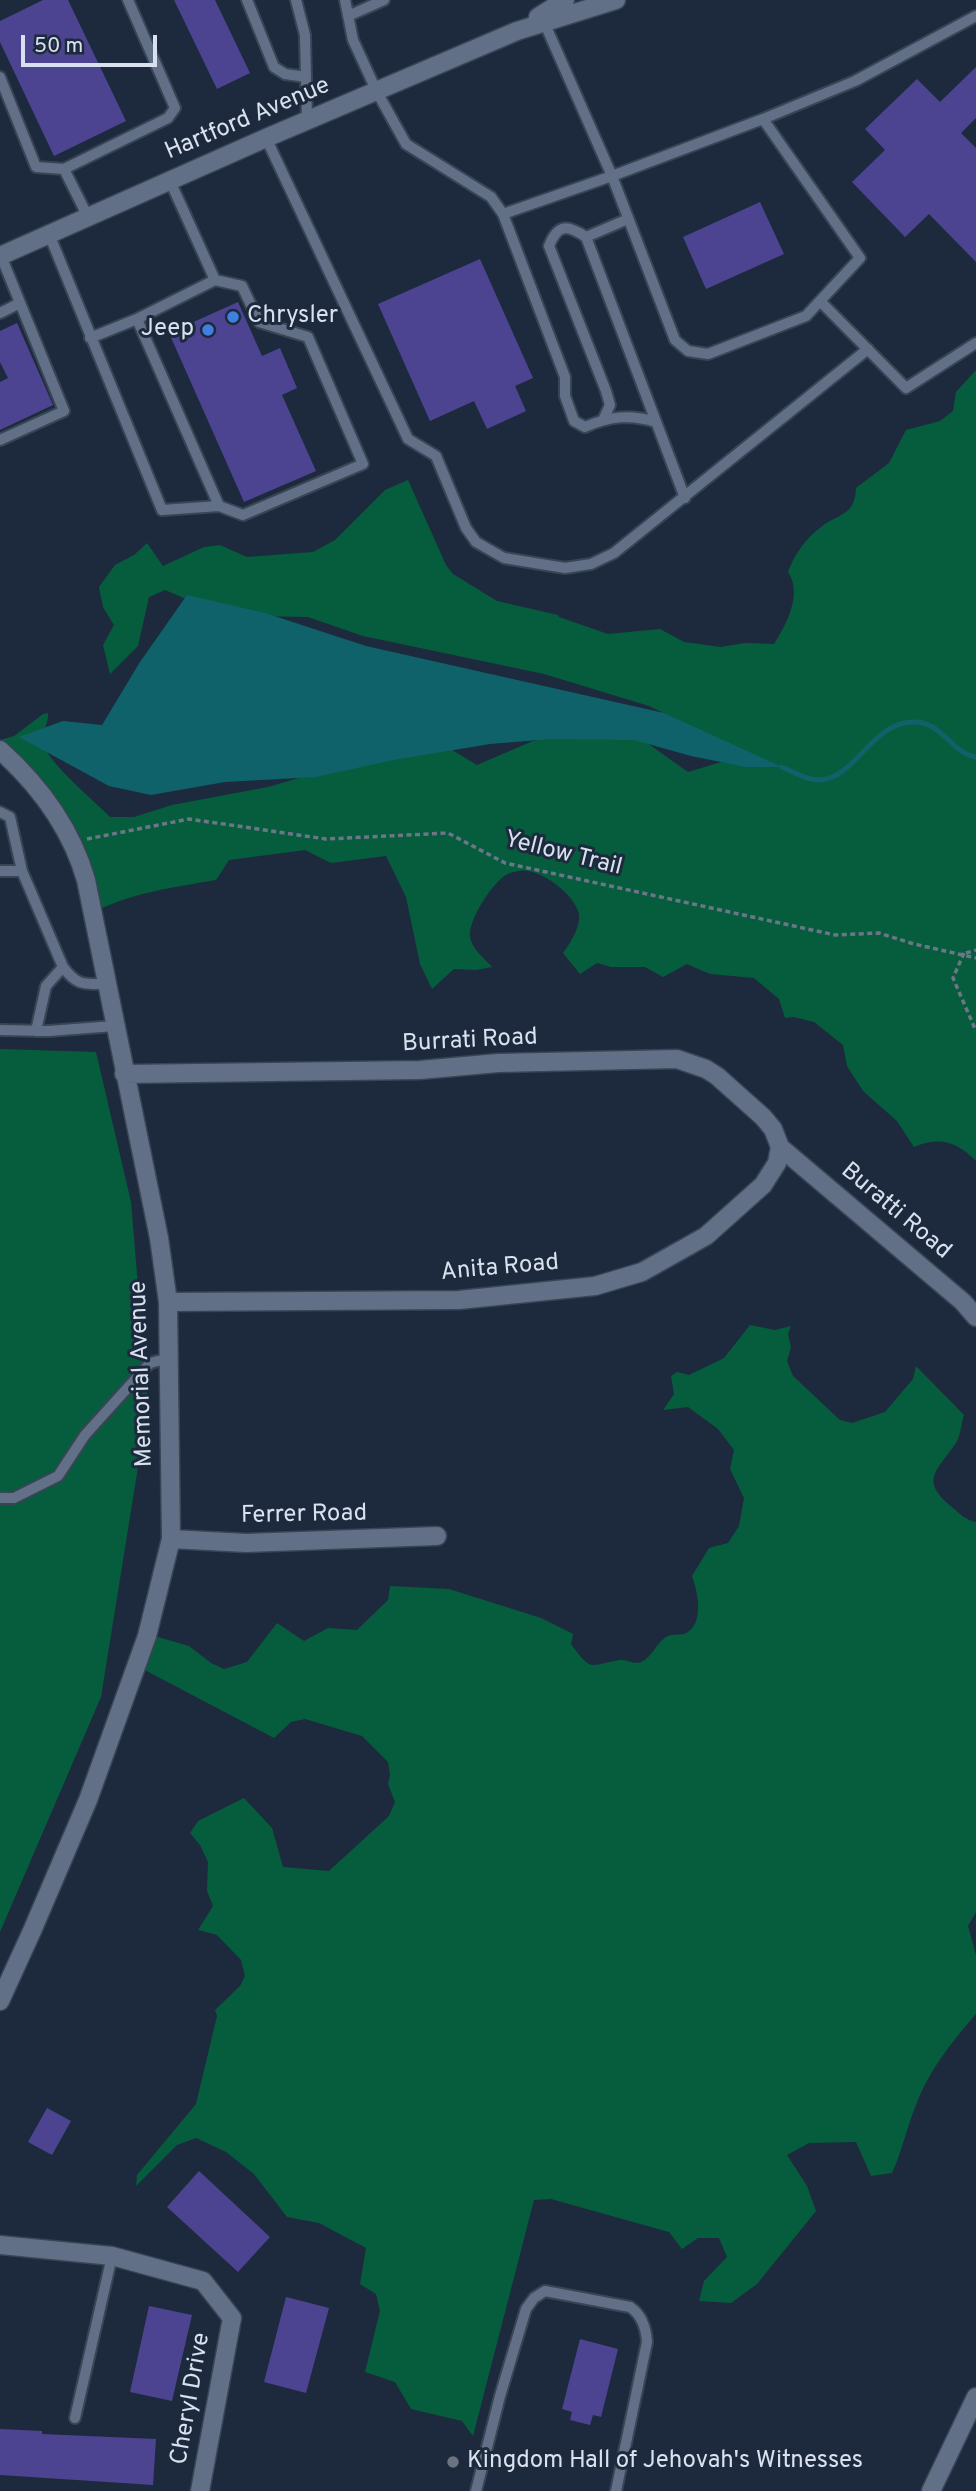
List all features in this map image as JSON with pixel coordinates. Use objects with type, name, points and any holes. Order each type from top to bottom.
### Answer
[{"type":"street","name":"Hartford Avenue","points":[[1,256],[307,120],[517,31],[552,8],[616,0]]},
{"type":"street","name":"Memorial Avenue","points":[[0,750],[48,800],[72,842],[86,880],[159,1238],[168,1302],[171,1539],[147,1636],[92,1788],[0,2001]]},
{"type":"street","name":"Burrati Road","points":[[124,1074],[420,1070],[498,1063],[677,1059],[706,1069],[717,1076],[773,1129],[780,1147]]},
{"type":"street","name":"Anita Road","points":[[168,1302],[459,1300],[595,1286],[642,1272],[706,1236],[763,1185],[777,1163],[780,1147]]},
{"type":"street","name":"Buratti Road","points":[[780,1147],[972,1310],[976,1317]]},
{"type":"street","name":"Ferrer Road","points":[[171,1539],[246,1543],[437,1536]]},
{"type":"street","name":"Cheryl Drive","points":[[0,2245],[112,2256],[203,2281],[232,2318],[200,2491]]},
{"type":"street","points":[[931,2491],[976,2397]]},
{"type":"lane","points":[[0,77],[36,167],[64,169],[168,118],[175,108],[128,0]]},
{"type":"lane","points":[[247,0],[274,67],[285,74],[306,77]]},
{"type":"lane","points":[[296,0],[305,35],[307,120]]},
{"type":"lane","points":[[345,0],[353,40],[377,92],[406,144],[491,197],[503,214],[565,377],[565,396],[574,421],[585,427],[604,418],[640,416],[656,422]]},
{"type":"lane","points":[[348,16],[384,0]]},
{"type":"lane","points":[[552,8],[612,176],[675,340],[688,351],[708,354],[806,316],[860,258],[763,119]]},
{"type":"lane","points":[[503,214],[763,119],[855,81],[976,16]]},
{"type":"lane","points":[[266,138],[408,439],[436,457],[466,528],[476,542],[505,558],[565,568],[592,564],[614,553],[867,349]]},
{"type":"lane","points":[[64,169],[88,217]]},
{"type":"lane","points":[[170,181],[215,280]]},
{"type":"lane","points":[[586,237],[628,219]]},
{"type":"lane","points":[[604,418],[610,405],[606,391],[549,246],[553,234],[563,228],[572,228],[586,237],[685,498]]},
{"type":"lane","points":[[49,234],[90,338],[162,510],[219,506],[243,515],[363,464],[308,337],[259,322],[242,286],[215,280],[137,320],[90,338]]},
{"type":"lane","points":[[0,440],[64,411],[1,256]]},
{"type":"lane","points":[[820,301],[906,388],[976,343]]},
{"type":"lane","points":[[0,313],[20,303]]},
{"type":"lane","points":[[137,320],[219,506]]},
{"type":"lane","points":[[0,812],[10,817],[22,871],[63,967],[72,979],[81,984],[106,984]]},
{"type":"lane","points":[[0,871],[22,871]]},
{"type":"lane","points":[[36,1031],[46,986],[63,967]]},
{"type":"lane","points":[[0,1030],[36,1031],[114,1026]]},
{"type":"lane","points":[[0,1498],[14,1498],[58,1476],[85,1435],[150,1363],[170,1358]]},
{"type":"lane","points":[[75,2418],[112,2256]]},
{"type":"lane","points":[[476,2491],[526,2309],[534,2298],[545,2291],[630,2307],[638,2312],[646,2328],[647,2342],[616,2491]]},
{"type":"path","name":"Yellow Trail","points":[[72,842],[189,818],[326,839],[448,833],[505,863],[835,934],[879,933],[976,958]]},
{"type":"path","name":"Yellow Trail","points":[[964,953],[976,950]]},
{"type":"path","points":[[964,953],[953,978],[976,1031]]},
{"type":"shaded area","points":[[976,370],[976,1161],[962,1149],[948,1143],[932,1142],[914,1147],[897,1121],[863,1091],[847,1066],[843,1045],[814,1022],[794,1017],[785,1018],[779,999],[754,978],[710,974],[687,964],[663,977],[645,967],[611,967],[597,963],[580,974],[563,953],[578,924],[576,906],[563,890],[535,873],[518,871],[504,876],[492,888],[472,922],[471,941],[492,967],[476,970],[454,969],[432,989],[420,964],[406,897],[386,856],[331,863],[305,850],[229,860],[216,880],[138,895],[94,912],[51,807],[0,751],[0,740],[14,736],[48,713],[42,740],[46,751],[62,771],[110,817],[134,817],[172,805],[268,787],[399,749],[447,747],[477,765],[533,741],[589,728],[633,733],[688,772],[735,758],[692,727],[649,706],[544,674],[363,636],[308,617],[248,616],[205,607],[165,590],[149,597],[138,646],[110,674],[103,645],[114,625],[103,607],[99,587],[115,565],[134,555],[147,543],[163,566],[204,547],[220,545],[247,557],[313,552],[335,540],[385,490],[408,480],[446,565],[453,574],[497,601],[558,615],[608,634],[660,629],[684,642],[721,647],[745,643],[774,644],[791,609],[794,590],[788,572],[801,547],[821,527],[849,509],[853,504],[856,488],[889,463],[906,430],[940,421],[953,411],[956,392]]},
{"type":"shaded area","points":[[187,595],[265,613],[366,646],[664,713],[782,767],[746,767],[691,756],[634,740],[551,739],[490,744],[393,760],[316,777],[225,782],[151,795],[109,786],[19,737],[63,721],[102,725],[140,662]]},
{"type":"shaded area","points":[[0,1049],[96,1052],[131,1202],[148,1405],[101,1697],[0,1932]]},
{"type":"shaded area","points":[[750,1325],[775,1330],[791,1326],[788,1334],[791,1347],[787,1361],[793,1376],[840,1420],[852,1423],[885,1412],[913,1379],[916,1366],[964,1415],[958,1438],[938,1467],[934,1482],[942,1498],[964,1517],[976,1522],[976,1912],[968,1926],[976,1955],[976,2014],[927,2080],[892,2173],[871,2176],[856,2142],[809,2143],[787,2155],[807,2186],[816,2211],[757,2284],[731,2303],[699,2301],[704,2281],[727,2257],[719,2238],[698,2238],[682,2249],[669,2232],[551,2199],[534,2200],[473,2436],[462,2421],[411,2409],[395,2382],[365,2372],[380,2311],[376,2294],[360,2284],[366,2248],[319,2223],[287,2217],[254,2174],[226,2152],[196,2138],[177,2145],[136,2186],[137,2175],[196,2104],[217,2016],[215,2010],[240,1986],[245,1976],[241,1960],[217,1935],[198,1930],[213,1906],[207,1891],[208,1862],[200,1845],[190,1833],[198,1821],[244,1798],[272,1828],[283,1867],[329,1871],[389,1816],[395,1802],[388,1784],[388,1762],[362,1736],[305,1719],[291,1722],[274,1738],[139,1667],[151,1635],[189,1646],[211,1663],[224,1669],[247,1662],[277,1623],[304,1641],[328,1628],[357,1630],[388,1600],[390,1586],[449,1589],[541,1618],[573,1634],[571,1644],[583,1659],[592,1665],[620,1660],[638,1663],[645,1660],[664,1638],[684,1634],[695,1624],[698,1599],[692,1576],[709,1548],[728,1543],[739,1526],[744,1498],[730,1469],[734,1450],[718,1429],[688,1407],[663,1410],[674,1394],[671,1376],[677,1372],[689,1375],[724,1358]]},
{"type":"building","points":[[43,0],[68,0],[126,121],[54,156],[0,42],[0,21]]},
{"type":"building","points":[[174,0],[215,0],[250,73],[217,89]]},
{"type":"building","points":[[976,67],[976,118],[961,133],[976,148],[976,262],[929,214],[905,237],[852,182],[885,150],[865,129],[917,79],[940,102]]},
{"type":"building","points":[[760,202],[784,254],[706,289],[683,237]]},
{"type":"building","points":[[480,259],[533,378],[515,386],[526,411],[487,429],[474,401],[430,421],[378,304]]},
{"type":"building","points":[[238,302],[262,356],[280,348],[297,388],[282,395],[316,471],[244,502],[169,333]]},
{"type":"building","points":[[17,323],[53,405],[0,430],[0,382],[8,378],[0,362],[0,331]]},
{"type":"building","points":[[47,2108],[71,2121],[52,2155],[28,2142]]},
{"type":"building","points":[[199,2171],[270,2237],[238,2272],[167,2207]]},
{"type":"building","points":[[286,2297],[329,2308],[306,2393],[264,2382]]},
{"type":"building","points":[[149,2306],[192,2315],[172,2401],[130,2392]]},
{"type":"building","points":[[580,2339],[618,2349],[601,2417],[593,2415],[590,2425],[570,2420],[572,2412],[562,2409]]},
{"type":"building","points":[[0,2429],[42,2431],[42,2434],[156,2439],[153,2485],[0,2475]]},
{"type":"waterway","points":[[782,767],[813,780],[832,777],[843,771],[888,730],[901,724],[917,722],[934,728],[961,751],[976,757]]},
{"type":"place","name":"Chrysler","points":[[233,317]]},
{"type":"place","name":"Jeep","points":[[208,330]]},
{"type":"place","name":"Kingdom Hall of Jehovah's Witnesses","points":[[453,2462]]}]
